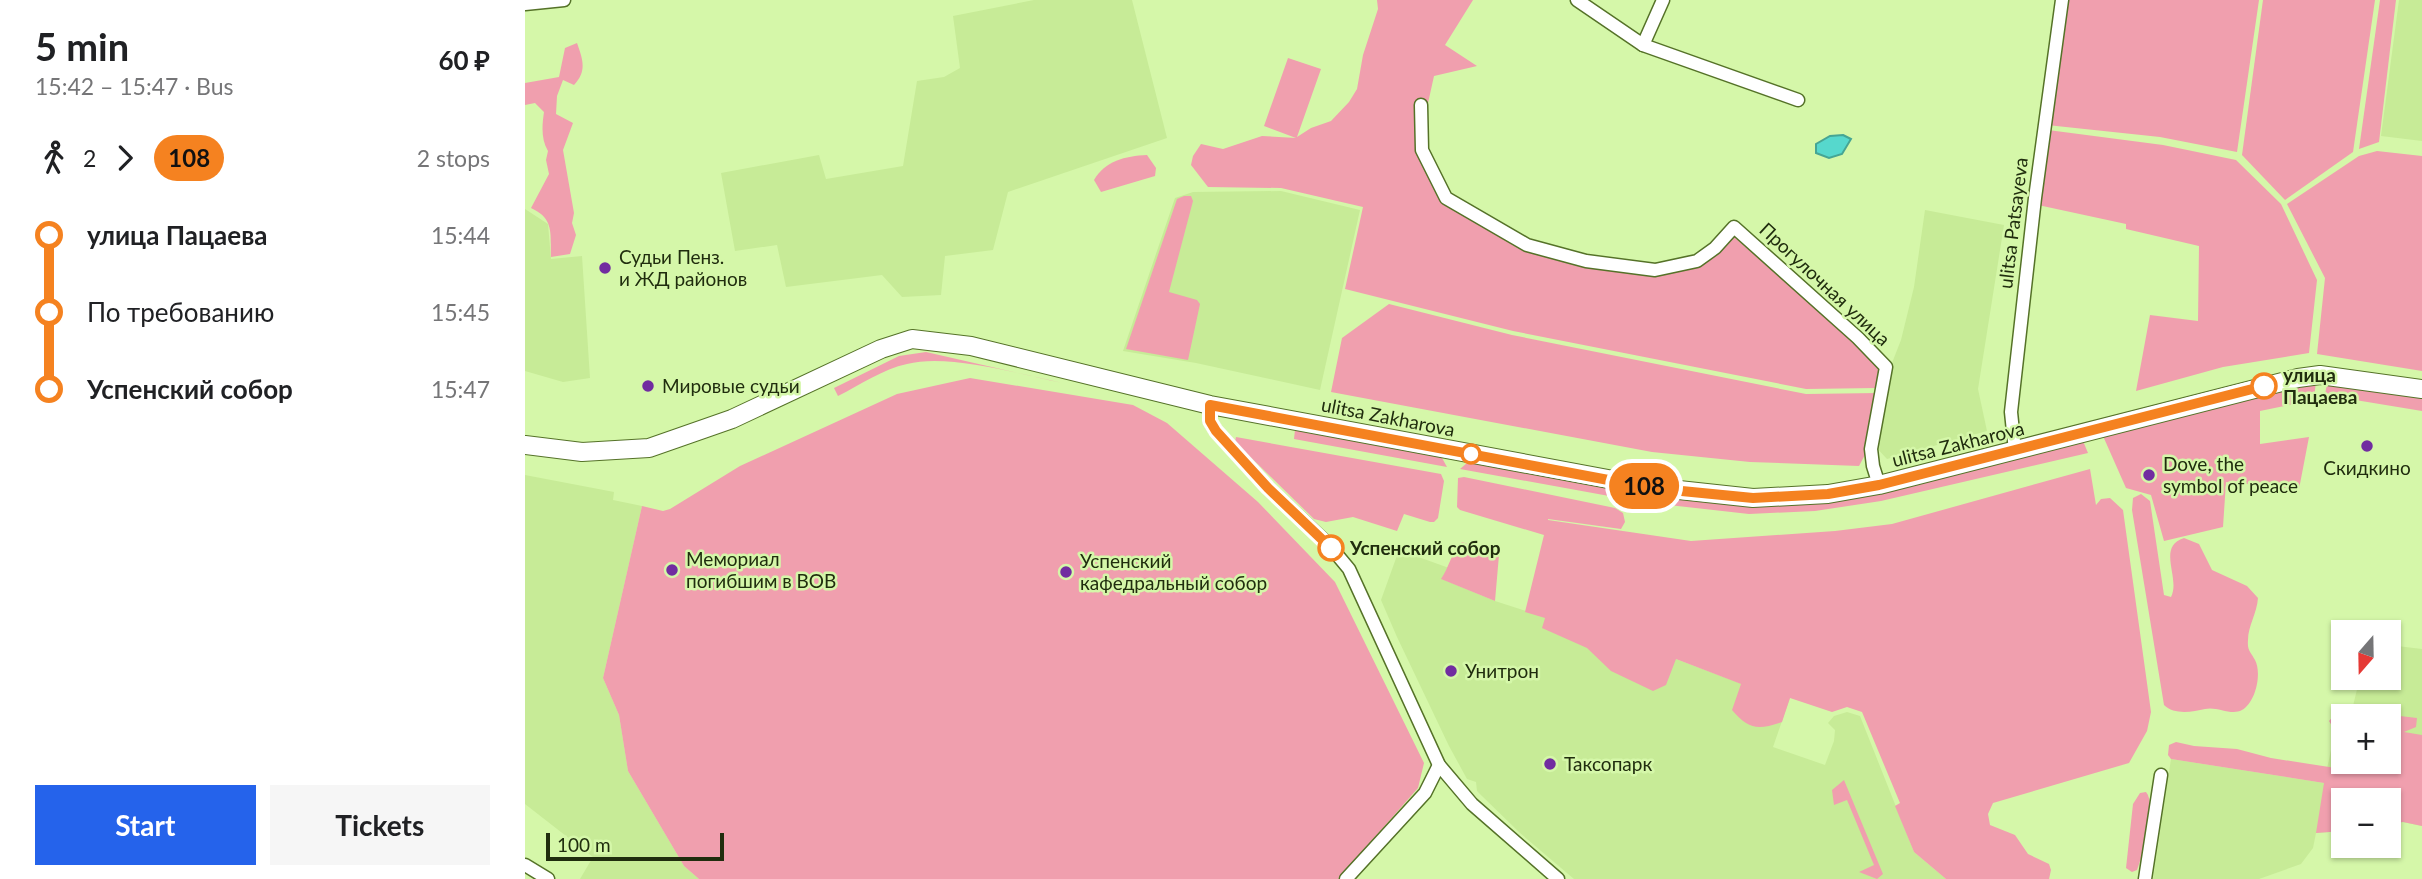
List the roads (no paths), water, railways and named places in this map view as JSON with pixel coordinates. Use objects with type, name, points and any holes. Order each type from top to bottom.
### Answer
[{"type":"main road","name":"ulitsa Zakharova","points":[[525,445],[582,452],[649,448],[731,419],[881,349],[912,339],[971,346],[1210,405],[1651,488],[1753,498],[1828,494],[1879,485],[2298,378],[2320,375],[2422,389]]},
{"type":"street","points":[[525,4],[564,0]]},
{"type":"street","points":[[1577,0],[1643,45],[1798,100]]},
{"type":"street","points":[[1643,45],[1663,0]]},
{"type":"street","name":"ulitsa Patsayeva","points":[[2015,451],[2011,412],[2035,198],[2062,0]]},
{"type":"street","name":"Прогулочная улица","points":[[1421,105],[1422,150],[1446,198],[1510,237],[1552,253],[1586,261],[1655,270],[1697,261],[1715,248],[1734,228],[1858,338],[1886,367],[1871,449],[1879,485]]},
{"type":"street","points":[[1210,405],[1210,421],[1216,431],[1268,488],[1329,545],[1349,569],[1439,765],[1472,804],[1558,879]]},
{"type":"street","points":[[1346,879],[1425,793],[1439,765]]},
{"type":"street","points":[[2145,879],[2161,775]]},
{"type":"street","points":[[525,865],[548,879]]},
{"type":"water","points":[[1843,135],[1851,139],[1842,154],[1829,158],[1816,153],[1816,144],[1830,136]]},
{"type":"place","name":"Судьи Пенз. и ЖД районов","points":[[605,268]]},
{"type":"place","name":"Мировые судьи","points":[[648,386]]},
{"type":"place","name":"улица Пацаева","points":[[2264,386]]},
{"type":"place","name":"Скидкино","points":[[2367,446]]},
{"type":"place","name":"Dove, the symbol of peace","points":[[2149,475]]},
{"type":"place","name":"Успенский собор","points":[[1331,548]]},
{"type":"place","name":"Мемориал погибшим в ВОВ","points":[[672,570]]},
{"type":"place","name":"Успенский кафедральный собор","points":[[1066,572]]},
{"type":"place","name":"Унитрон","points":[[1451,671]]},
{"type":"place","name":"Таксопарк","points":[[1550,764]]}]
